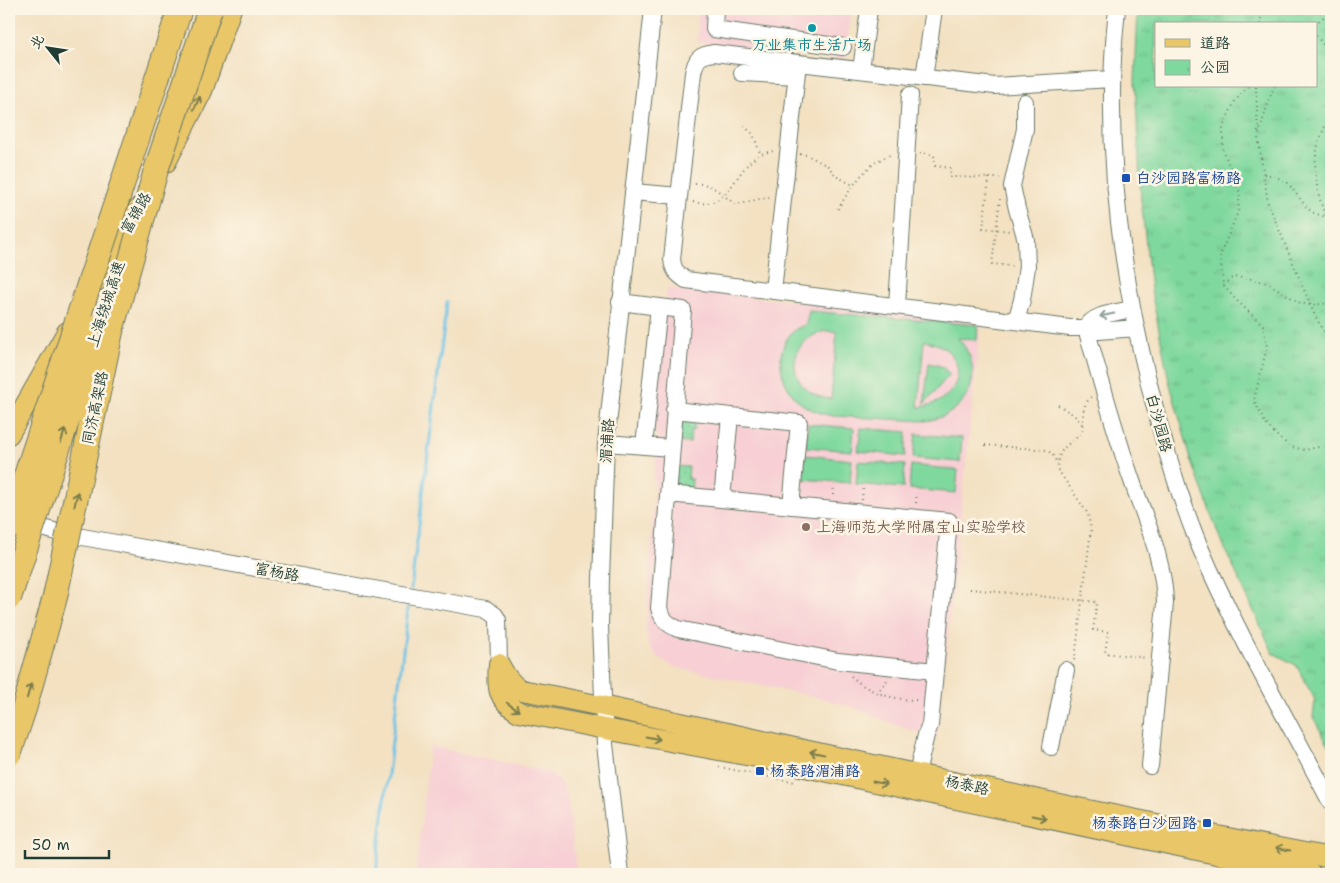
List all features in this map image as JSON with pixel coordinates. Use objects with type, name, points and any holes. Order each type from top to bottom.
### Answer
[{"type":"highway","points":[[9,475],[32,426],[49,378],[172,9]]},
{"type":"highway","name":"上海绕城高速","points":[[9,527],[180,9]]},
{"type":"highway","name":"上海绕城高速","points":[[9,598],[203,9]]},
{"type":"highway","name":"同济高架路","points":[[9,754],[55,597],[111,331],[156,170],[210,9]]},
{"type":"main road","name":"富锦路","points":[[9,434],[186,125],[202,91],[231,9]]},
{"type":"main road","name":"杨泰路","points":[[499,664],[506,678],[513,686],[521,690],[1204,834],[1331,858]]},
{"type":"main road","name":"杨泰路","points":[[499,664],[498,681],[500,694],[509,706],[520,712],[762,758],[1311,874]]},
{"type":"street","name":"湄浦路","points":[[620,874],[604,729],[600,626],[606,442],[620,302],[654,9]]},
{"type":"street","points":[[715,9],[714,29],[843,47]]},
{"type":"street","points":[[861,70],[869,9]]},
{"type":"street","points":[[924,78],[934,9]]},
{"type":"street","name":"白沙园路","points":[[1118,9],[1112,79],[1115,176],[1119,223],[1126,280],[1160,429],[1181,495],[1219,590],[1263,679],[1331,803]]},
{"type":"street","points":[[797,70],[714,53],[704,54],[698,60],[693,74],[672,259],[673,268],[678,275],[686,280],[1070,328],[1086,328],[1099,331],[1136,328]]},
{"type":"street","points":[[773,291],[797,70]]},
{"type":"street","points":[[742,73],[797,70],[861,70],[995,86],[1112,79]]},
{"type":"street","points":[[897,306],[910,95]]},
{"type":"street","points":[[1016,321],[1022,300],[1027,267],[1026,240],[1012,186],[1025,129],[1025,102]]},
{"type":"street","points":[[633,187],[680,190]]},
{"type":"street","points":[[620,302],[683,310],[659,608],[661,617],[669,625],[678,629],[838,661],[936,671]]},
{"type":"street","points":[[644,446],[659,307]]},
{"type":"street","points":[[1132,310],[1096,317],[1089,322],[1086,328],[1130,477],[1161,564],[1165,603],[1150,766]]},
{"type":"street","points":[[674,410],[799,423],[791,506]]},
{"type":"street","points":[[722,499],[724,456],[730,416]]},
{"type":"street","points":[[606,442],[671,448]]},
{"type":"street","points":[[668,494],[949,521],[930,725],[916,774]]},
{"type":"street","name":"富杨路","points":[[9,518],[60,533],[486,609],[495,615],[498,620],[499,664]]},
{"type":"street","points":[[1051,747],[1066,670]]},
{"type":"path","points":[[1260,22],[1262,9]]},
{"type":"path","points":[[1317,22],[1331,11]]},
{"type":"path","points":[[1318,38],[1331,53]]},
{"type":"path","points":[[1246,88],[1235,101],[1223,127],[1223,150],[1240,193],[1238,212],[1220,255],[1223,285],[1263,325],[1267,347],[1254,400],[1265,423],[1280,439],[1292,447],[1305,450],[1331,444]]},
{"type":"path","points":[[1256,88],[1258,137],[1268,203],[1310,304],[1331,343]]},
{"type":"path","points":[[1258,137],[1274,88]]},
{"type":"path","points":[[1331,113],[1317,148],[1315,174],[1326,217],[1331,226]]},
{"type":"path","points":[[744,126],[753,134],[760,154]]},
{"type":"path","points":[[680,190],[699,203],[714,202],[724,196],[750,161],[760,154],[773,150],[807,155],[828,166],[836,176],[853,185]]},
{"type":"path","points":[[838,209],[853,185],[868,169],[884,156],[906,152],[934,154],[935,166],[951,168],[950,177],[1013,178]]},
{"type":"path","points":[[1264,174],[1274,176],[1288,183],[1307,208],[1314,213],[1326,217]]},
{"type":"path","points":[[989,178],[984,228],[1024,232]]},
{"type":"path","points":[[680,190],[704,183],[735,204],[755,199],[783,200]]},
{"type":"path","points":[[1000,195],[992,264],[1027,267]]},
{"type":"path","points":[[1223,285],[1233,277],[1252,279],[1268,283],[1300,303],[1331,303]]},
{"type":"path","points":[[1066,670],[1076,658],[1091,530],[1088,514],[1058,470],[1057,463],[1062,448],[1082,433],[1082,416],[1086,402],[1093,396],[1105,394]]},
{"type":"path","points":[[1058,405],[1074,415],[1083,426]]},
{"type":"path","points":[[985,445],[1047,450],[1052,454],[1057,463]]},
{"type":"path","points":[[970,589],[1097,602],[1092,630],[1108,632],[1104,653],[1160,660]]},
{"type":"path","points":[[838,661],[845,671],[859,684],[874,692],[896,699],[932,701]]},
{"type":"shaded area","name":"万业集市生活广场","points":[[698,9],[852,9],[845,59],[697,42]]},
{"type":"shaded area","name":"上海师范大学附属宝山实验学校","points":[[667,288],[981,322],[937,737],[906,729],[850,706],[820,698],[674,667],[658,658],[652,651],[648,644],[646,632],[655,481],[653,480],[658,441],[653,420]]},
{"type":"shaded area","points":[[430,746],[550,773],[562,784],[567,797],[577,874],[416,874]]},
{"type":"green space","points":[[1138,9],[1331,9],[1331,750],[1313,717],[1315,700],[1296,665],[1273,653],[1219,536],[1191,459],[1169,381],[1151,290],[1141,200],[1135,81]]},
{"type":"green space","points":[[809,311],[978,325],[977,340],[958,338],[967,351],[972,365],[969,391],[962,402],[952,411],[939,418],[924,421],[834,416],[816,411],[803,405],[792,394],[783,376],[781,366],[781,355],[788,337],[796,329],[806,324]],"holes":[[[826,331],[837,332],[831,399],[816,395],[805,388],[798,378],[795,367],[796,356],[802,345],[811,337]],[[924,341],[940,346],[950,354],[956,364],[957,375],[954,386],[946,396],[934,403],[918,407]]]},
{"type":"green space","points":[[929,363],[941,366],[950,374],[924,404]]},
{"type":"green space","points":[[689,417],[695,417],[690,443],[677,442],[680,424]]},
{"type":"green space","points":[[808,424],[854,428],[852,451],[806,447]]},
{"type":"green space","points":[[861,428],[907,432],[905,456],[858,451]]},
{"type":"green space","points":[[916,434],[962,438],[960,462],[913,458]]},
{"type":"green space","points":[[805,455],[852,460],[850,483],[803,479]]},
{"type":"green space","points":[[858,461],[905,465],[903,488],[856,484]]},
{"type":"green space","points":[[911,465],[958,470],[956,493],[909,489]]},
{"type":"green space","points":[[675,466],[689,467],[688,479],[692,479],[691,493],[681,490],[676,485]]},
{"type":"waterway","points":[[411,589],[447,302]]},
{"type":"waterway","points":[[376,874],[409,601]]},
{"type":"place","name":"万业集市生活广场","points":[[812,28]]},
{"type":"place","name":"白沙园路富杨路","points":[[1126,178]]},
{"type":"place","name":"上海师范大学附属宝山实验学校","points":[[806,527]]},
{"type":"place","name":"杨泰路湄浦路","points":[[760,771]]},
{"type":"place","name":"杨泰路白沙园路","points":[[1207,823]]}]
